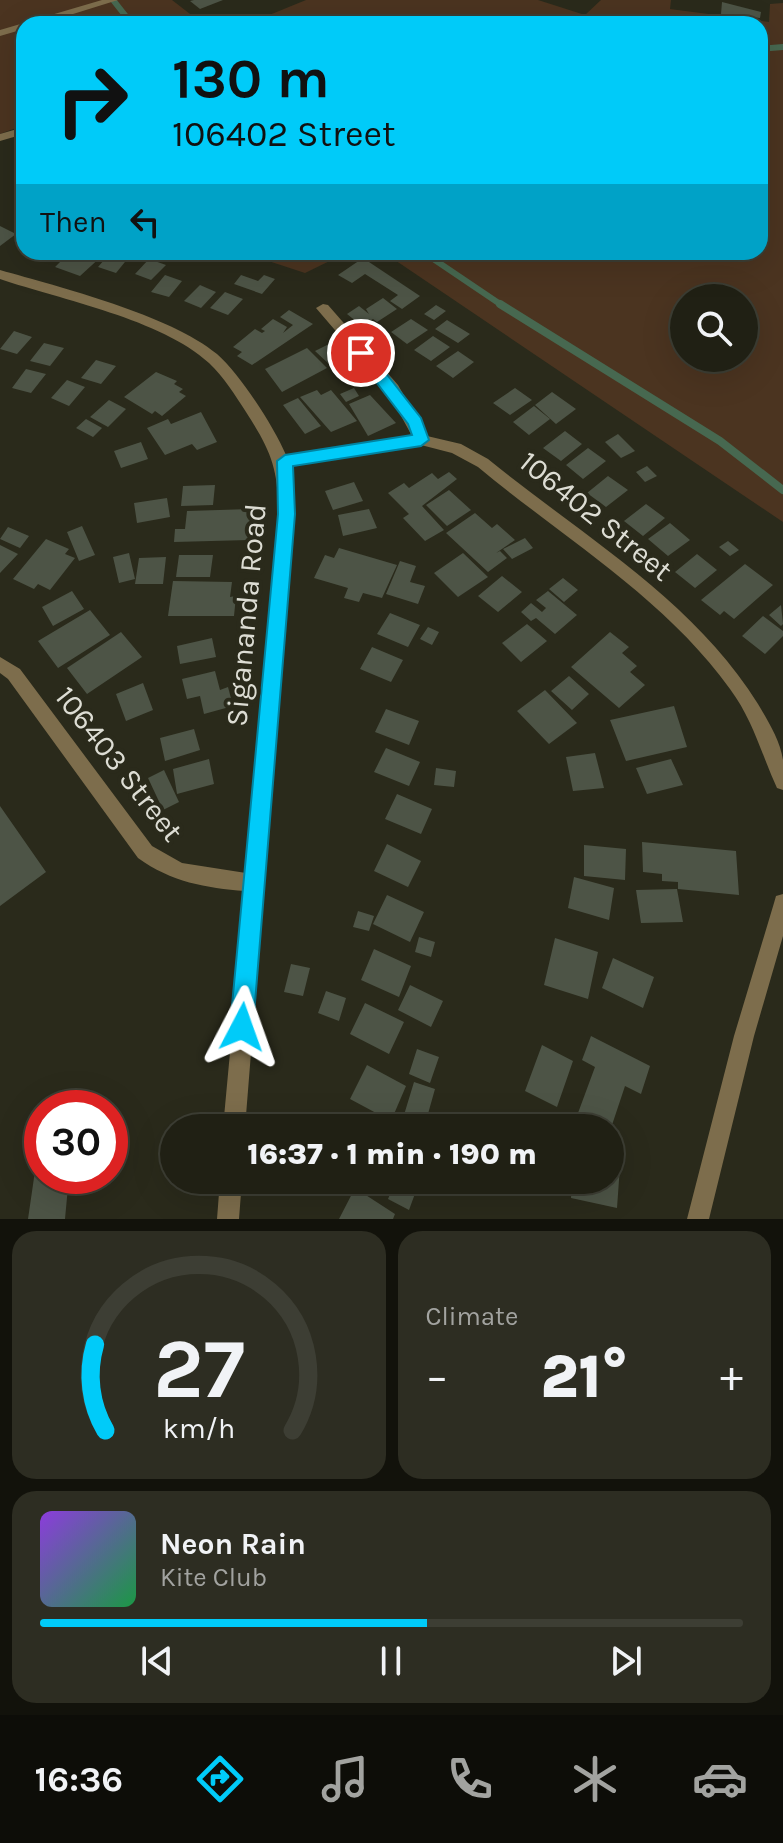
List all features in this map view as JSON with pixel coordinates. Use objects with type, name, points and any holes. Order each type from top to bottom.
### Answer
[{"type":"street","points":[[58,16],[113,0]]},
{"type":"street","points":[[0,274],[156,327],[199,349],[213,359],[239,392],[285,461]]},
{"type":"street","points":[[323,308],[416,422],[421,440]]},
{"type":"street","name":"106402 Street","points":[[285,461],[421,440],[456,448],[483,463],[705,644],[741,688],[758,716],[776,753],[783,782]]},
{"type":"street","name":"Sigananda Road","points":[[235,1114],[286,514],[285,461]]},
{"type":"street","name":"106403 Street","points":[[0,664],[14,674],[145,852],[163,867],[197,877],[253,883]]},
{"type":"street","points":[[698,1219],[744,1036],[783,903]]},
{"type":"street","points":[[228,1219],[230,1194]]},
{"type":"shaded area","points":[[0,0],[172,0],[193,16],[16,16],[16,128],[0,134]]},
{"type":"shaded area","points":[[306,0],[538,0],[585,15],[601,0],[671,0],[670,9],[723,16],[267,16]]},
{"type":"shaded area","points":[[783,3],[783,522],[395,260],[768,260],[768,22],[770,4]]},
{"type":"shaded area","points":[[265,260],[332,260],[305,273]]},
{"type":"building","points":[[223,0],[200,9],[190,1]]},
{"type":"building","points":[[722,2],[761,12],[760,16],[721,14]]},
{"type":"building","points":[[0,226],[16,234],[0,246]]},
{"type":"building","points":[[62,260],[98,260],[80,276],[55,267]]},
{"type":"building","points":[[104,260],[127,260],[116,273],[98,267]]},
{"type":"building","points":[[148,260],[166,265],[151,280],[135,274]]},
{"type":"building","points":[[360,260],[366,260],[420,296],[402,309],[390,301],[398,295],[365,274],[352,283],[338,275]]},
{"type":"building","points":[[165,275],[182,281],[169,297],[151,292]]},
{"type":"building","points":[[241,275],[258,281],[264,275],[275,279],[262,294],[234,284]]},
{"type":"building","points":[[200,285],[216,292],[201,308],[184,301]]},
{"type":"building","points":[[225,292],[243,299],[228,315],[210,308]]},
{"type":"building","points":[[383,298],[397,309],[377,322],[373,319],[362,326],[347,314],[359,306],[369,314],[366,309]]},
{"type":"building","points":[[436,305],[446,311],[434,320],[424,314]]},
{"type":"building","points":[[289,310],[313,324],[252,365],[237,356],[242,352],[233,347],[255,329],[262,333],[265,331],[261,329],[273,319],[287,327],[283,333],[293,325],[280,317]]},
{"type":"building","points":[[411,319],[428,330],[407,344],[391,332]]},
{"type":"building","points":[[447,320],[470,334],[458,343],[435,329]]},
{"type":"building","points":[[14,331],[32,337],[17,354],[0,349]]},
{"type":"building","points":[[433,336],[450,347],[431,361],[414,350]]},
{"type":"building","points":[[44,343],[64,348],[50,366],[30,361]]},
{"type":"building","points":[[331,343],[345,357],[330,365],[315,351]]},
{"type":"building","points":[[307,348],[327,368],[282,392],[265,369]]},
{"type":"building","points":[[458,351],[474,362],[453,378],[436,366]]},
{"type":"building","points":[[96,360],[116,366],[101,384],[81,378]]},
{"type":"building","points":[[26,369],[46,374],[31,393],[12,388]]},
{"type":"building","points":[[156,372],[177,381],[174,384],[183,389],[179,392],[186,396],[162,416],[155,411],[152,414],[124,397]]},
{"type":"building","points":[[67,380],[85,387],[69,406],[51,398]]},
{"type":"building","points":[[354,388],[359,396],[346,402],[340,394]]},
{"type":"building","points":[[515,388],[532,400],[510,415],[493,403]]},
{"type":"building","points":[[317,390],[321,395],[331,390],[357,421],[331,432],[300,397]]},
{"type":"building","points":[[552,392],[576,409],[556,424],[535,405]]},
{"type":"building","points":[[370,395],[396,423],[368,436],[349,404]]},
{"type":"building","points":[[298,398],[321,426],[305,434],[283,405]]},
{"type":"building","points":[[109,400],[126,409],[108,427],[90,417]]},
{"type":"building","points":[[534,406],[550,419],[529,435],[513,422]]},
{"type":"building","points":[[201,412],[217,442],[197,450],[192,444],[165,455],[147,428],[168,419],[171,424]]},
{"type":"building","points":[[86,419],[102,428],[93,437],[76,428]]},
{"type":"building","points":[[565,431],[582,444],[561,461],[543,448]]},
{"type":"building","points":[[618,434],[635,451],[621,458],[605,442]]},
{"type":"building","points":[[141,442],[148,459],[121,468],[114,451]]},
{"type":"building","points":[[588,448],[606,461],[583,479],[566,465]]},
{"type":"building","points":[[647,466],[657,476],[645,482],[636,472]]},
{"type":"building","points":[[449,472],[457,479],[422,506],[444,530],[425,541],[403,518],[409,514],[388,493],[404,483],[409,488],[432,473],[438,479]]},
{"type":"building","points":[[608,476],[628,490],[606,507],[587,493]]},
{"type":"building","points":[[354,482],[363,501],[333,510],[325,491]]},
{"type":"building","points":[[215,485],[213,505],[181,506],[183,486]]},
{"type":"building","points":[[449,490],[471,510],[447,526],[426,505]]},
{"type":"building","points":[[167,498],[170,517],[137,523],[134,503]]},
{"type":"building","points":[[646,504],[665,518],[643,536],[624,521]]},
{"type":"building","points":[[251,509],[249,540],[174,542],[175,529],[185,529],[187,511]]},
{"type":"building","points":[[369,509],[377,528],[343,536],[338,515]]},
{"type":"building","points":[[475,513],[492,528],[497,524],[515,540],[496,553],[500,551],[507,558],[488,572],[446,533]]},
{"type":"building","points":[[670,523],[690,540],[668,556],[648,539]]},
{"type":"building","points":[[82,526],[95,555],[79,561],[67,532]]},
{"type":"building","points":[[8,527],[29,536],[20,548],[0,539]]},
{"type":"building","points":[[525,538],[533,548],[512,559],[503,549]]},
{"type":"building","points":[[46,539],[69,549],[65,554],[75,558],[50,590],[38,584],[34,589],[13,579]]},
{"type":"building","points":[[728,541],[739,550],[730,556],[719,547]]},
{"type":"building","points":[[0,545],[18,554],[0,573]]},
{"type":"building","points":[[339,548],[397,565],[382,598],[363,593],[359,602],[344,598],[348,588],[314,578],[325,555],[334,558]]},
{"type":"building","points":[[129,553],[135,579],[119,583],[113,557]]},
{"type":"building","points":[[463,553],[488,577],[458,597],[434,573]]},
{"type":"building","points":[[697,554],[717,570],[695,588],[675,572]]},
{"type":"building","points":[[179,555],[213,555],[210,577],[176,577]]},
{"type":"building","points":[[166,557],[163,584],[135,584],[139,558]]},
{"type":"building","points":[[400,561],[416,566],[410,582],[425,586],[418,604],[386,594]]},
{"type":"building","points":[[745,564],[773,585],[734,619],[724,611],[720,615],[701,600]]},
{"type":"building","points":[[502,576],[522,592],[498,612],[478,596]]},
{"type":"building","points":[[563,578],[578,590],[564,602],[549,589]]},
{"type":"building","points":[[173,581],[232,582],[230,597],[236,596],[234,616],[168,616]]},
{"type":"building","points":[[72,591],[84,609],[53,626],[42,607]]},
{"type":"building","points":[[548,591],[577,615],[555,634],[536,618],[531,621],[521,612],[531,603],[542,612],[546,608],[536,600]]},
{"type":"building","points":[[781,605],[783,624],[781,626],[769,615]]},
{"type":"building","points":[[90,610],[110,635],[58,668],[38,641]]},
{"type":"building","points":[[390,613],[420,625],[408,647],[377,634]]},
{"type":"building","points":[[763,616],[783,631],[783,636],[765,654],[742,636]]},
{"type":"building","points":[[527,624],[547,641],[521,662],[502,643]]},
{"type":"building","points":[[428,627],[439,632],[432,645],[420,639]]},
{"type":"building","points":[[121,632],[142,657],[87,694],[67,668]]},
{"type":"building","points":[[610,632],[629,647],[622,653],[637,666],[630,672],[645,685],[619,708],[571,667]]},
{"type":"building","points":[[212,638],[216,657],[180,664],[177,646]]},
{"type":"building","points":[[372,647],[403,660],[391,682],[360,669]]},
{"type":"building","points":[[215,671],[220,690],[228,687],[233,706],[204,714],[200,696],[187,699],[182,679]]},
{"type":"building","points":[[569,676],[589,694],[572,710],[551,691]]},
{"type":"building","points":[[143,683],[153,710],[126,721],[116,694]]},
{"type":"building","points":[[545,690],[577,723],[549,744],[517,711]]},
{"type":"building","points":[[674,706],[687,747],[626,761],[610,720]]},
{"type":"building","points":[[386,709],[419,721],[409,745],[375,732]]},
{"type":"building","points":[[194,729],[200,750],[165,761],[160,738]]},
{"type":"building","points":[[386,748],[420,762],[409,786],[374,772]]},
{"type":"building","points":[[595,753],[604,788],[573,791],[566,757]]},
{"type":"building","points":[[209,759],[214,784],[177,794],[173,769]]},
{"type":"building","points":[[671,759],[683,785],[647,794],[636,768]]},
{"type":"building","points":[[436,768],[456,771],[454,787],[434,785]]},
{"type":"building","points":[[164,770],[179,802],[163,810],[148,778]]},
{"type":"building","points":[[397,794],[432,809],[421,834],[385,819]]},
{"type":"building","points":[[0,806],[46,872],[0,906]]},
{"type":"building","points":[[642,842],[736,851],[739,895],[678,889],[678,882],[662,881],[662,874],[643,872]]},
{"type":"building","points":[[387,844],[421,861],[408,887],[374,871]]},
{"type":"building","points":[[584,845],[626,849],[625,880],[584,876]]},
{"type":"building","points":[[574,877],[614,888],[609,920],[568,908]]},
{"type":"building","points":[[677,889],[683,922],[641,923],[636,890]]},
{"type":"building","points":[[387,895],[424,912],[410,942],[373,924]]},
{"type":"building","points":[[358,911],[374,916],[369,931],[353,927]]},
{"type":"building","points":[[419,937],[435,942],[431,957],[415,952]]},
{"type":"building","points":[[555,938],[598,952],[588,999],[544,985]]},
{"type":"building","points":[[374,949],[411,966],[399,997],[361,980]]},
{"type":"building","points":[[613,958],[654,977],[643,1008],[602,988]]},
{"type":"building","points":[[291,964],[310,968],[303,996],[284,992]]},
{"type":"building","points":[[410,985],[443,1001],[431,1027],[398,1010]]},
{"type":"building","points":[[326,991],[346,998],[339,1021],[318,1013]]},
{"type":"building","points":[[365,1003],[404,1022],[389,1054],[350,1034]]},
{"type":"building","points":[[591,1036],[650,1066],[641,1094],[625,1086],[616,1114],[580,1114],[595,1067],[582,1060]]},
{"type":"building","points":[[542,1045],[573,1061],[557,1107],[525,1091]]},
{"type":"building","points":[[417,1049],[439,1057],[430,1083],[409,1074]]},
{"type":"building","points":[[367,1065],[406,1086],[394,1114],[378,1114],[350,1099]]},
{"type":"building","points":[[414,1082],[435,1089],[428,1114],[404,1114]]},
{"type":"building","points":[[32,1194],[67,1194],[65,1219],[28,1219]]},
{"type":"building","points":[[352,1194],[364,1194],[395,1214],[393,1219],[339,1219]]},
{"type":"building","points":[[390,1194],[415,1194],[409,1210],[388,1199]]},
{"type":"building","points":[[571,1194],[618,1194],[617,1208],[571,1198]]},
{"type":"waterway","points":[[113,0],[126,16]]},
{"type":"waterway","points":[[768,48],[783,47]]},
{"type":"waterway","points":[[435,260],[500,304]]},
{"type":"waterway","points":[[500,304],[720,441],[783,490]]},
{"type":"route","points":[[242,1027],[286,514],[285,461],[421,440],[416,422],[361,353]]}]
